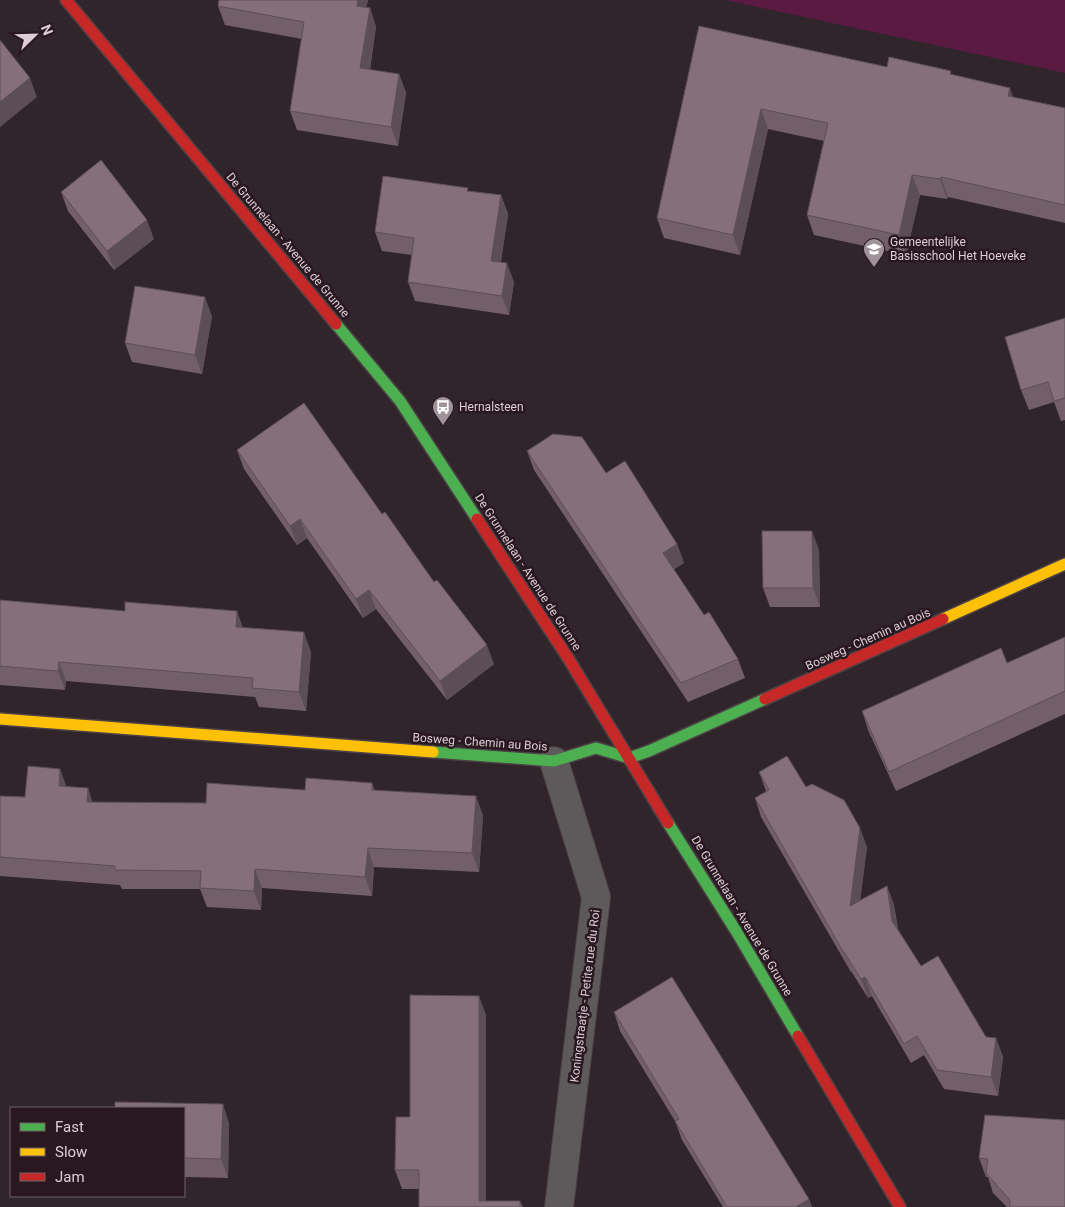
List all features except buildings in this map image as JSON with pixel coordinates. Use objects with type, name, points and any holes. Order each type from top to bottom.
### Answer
[{"type":"street","name":"De Grunnelaan - Avenue de Grunne","points":[[66,0],[400,401],[568,658],[736,931],[900,1207]]},
{"type":"street","name":"Bosweg - Chemin au Bois","points":[[0,719],[554,762],[596,748],[629,758],[802,683],[1065,564]]},
{"type":"street","name":"Koningstraatje - Petite rue du Roi","points":[[554,762],[596,897],[559,1207]]},
{"type":"shaded area","points":[[725,0],[1065,0],[1065,73]]},
{"type":"traffic: fast","points":[[336,324],[400,401],[477,519]]},
{"type":"traffic: fast","points":[[433,752],[554,761],[596,748],[629,758],[649,751],[765,699]]},
{"type":"traffic: fast","points":[[668,823],[736,931],[798,1036]]},
{"type":"traffic: slow","points":[[943,619],[1065,564]]},
{"type":"traffic: slow","points":[[0,719],[433,752]]},
{"type":"traffic: jam","points":[[66,0],[336,324]]},
{"type":"traffic: jam","points":[[477,519],[568,658],[668,823]]},
{"type":"traffic: jam","points":[[765,699],[943,619]]},
{"type":"traffic: jam","points":[[798,1036],[900,1207]]},
{"type":"place","name":"Gemeentelijke Basisschool Het Hoeveke","points":[[874,268]]},
{"type":"place","name":"Hernalsteen","points":[[443,426]]}]
